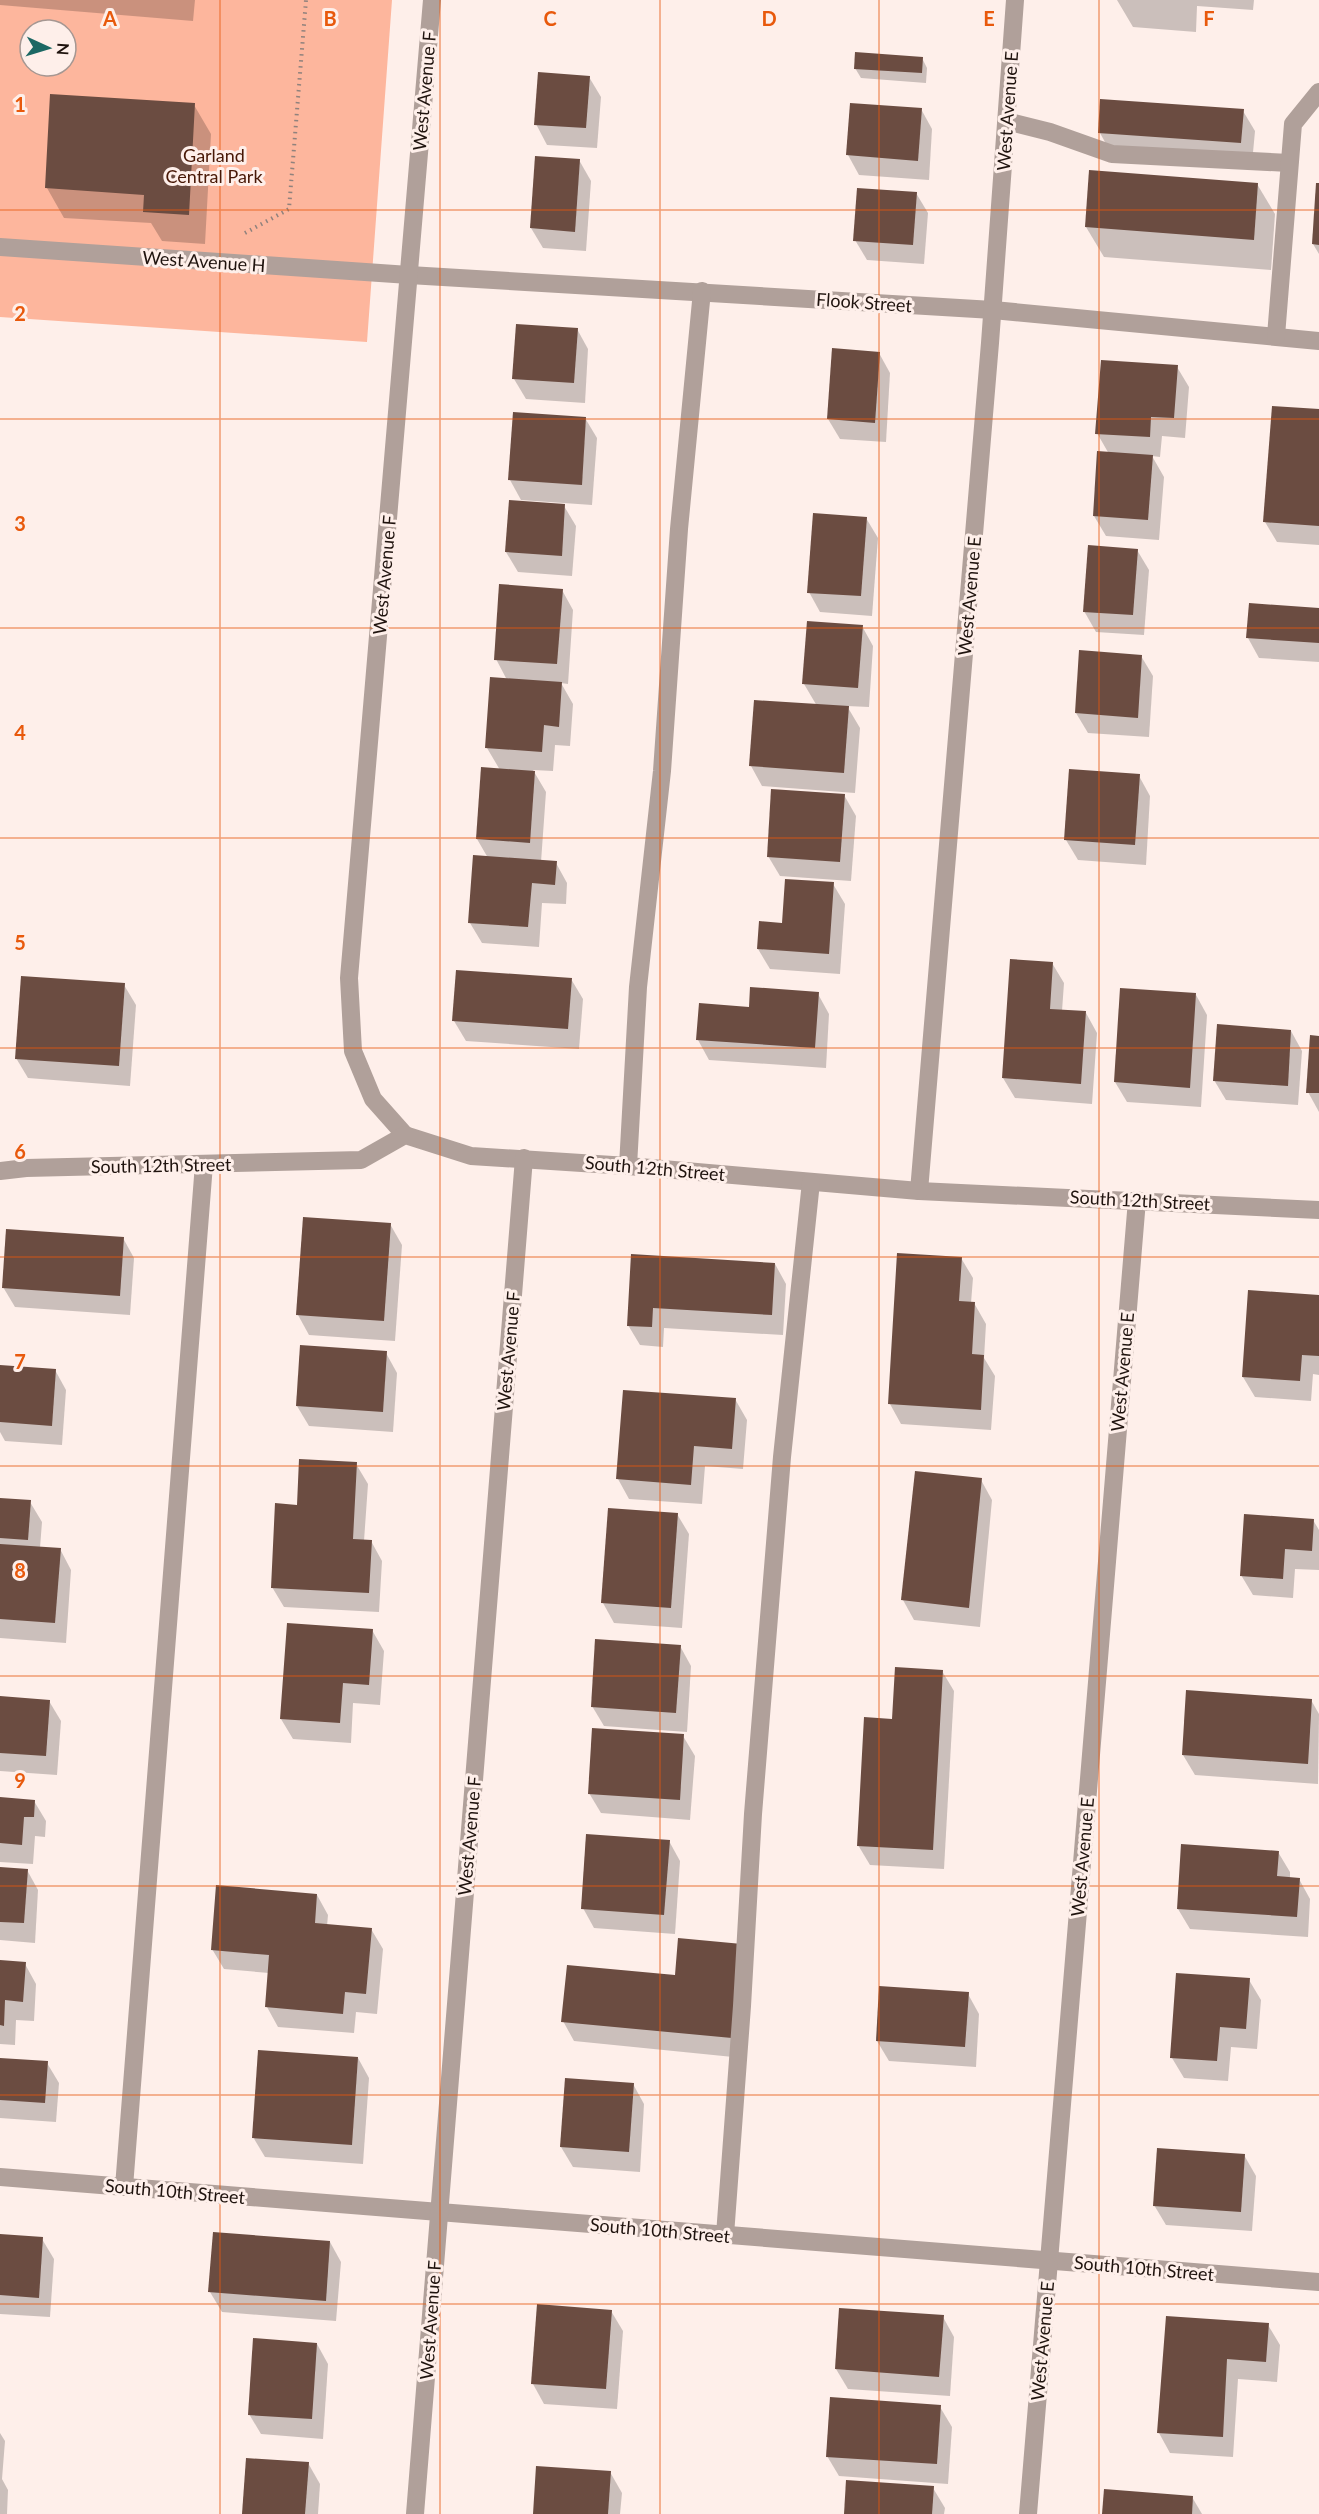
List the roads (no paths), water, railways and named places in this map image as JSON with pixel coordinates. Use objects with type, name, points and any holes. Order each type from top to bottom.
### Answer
[{"type":"street","name":"West Avenue F","points":[[405,1135],[373,1099],[353,1051],[349,978],[432,0]]},
{"type":"street","name":"West Avenue E","points":[[919,1191],[993,310],[1015,0]]},
{"type":"street","points":[[1276,336],[1288,163],[1293,124],[1319,92]]},
{"type":"street","points":[[1006,121],[1050,132],[1112,154],[1288,163]]},
{"type":"street","name":"West Avenue H","points":[[0,247],[409,275]]},
{"type":"street","name":"Flook Street","points":[[409,275],[993,310],[1319,341]]},
{"type":"street","points":[[628,1166],[638,987],[662,771],[679,529],[702,291]]},
{"type":"street","name":"South 12th Street","points":[[0,1172],[26,1168],[361,1160],[405,1135],[471,1156],[628,1166],[919,1191],[1319,1210]]},
{"type":"street","name":"West Avenue F","points":[[415,2514],[524,1158]]},
{"type":"street","points":[[124,2187],[204,1164]]},
{"type":"street","points":[[724,2235],[742,2006],[753,1814],[782,1457],[811,1182]]},
{"type":"street","name":"West Avenue E","points":[[1028,2514],[1137,1200]]},
{"type":"street","name":"South 10th Street","points":[[0,2177],[1319,2282]]},
{"type":"park label","name":"Garland Central Park","points":[[214,165]]}]
